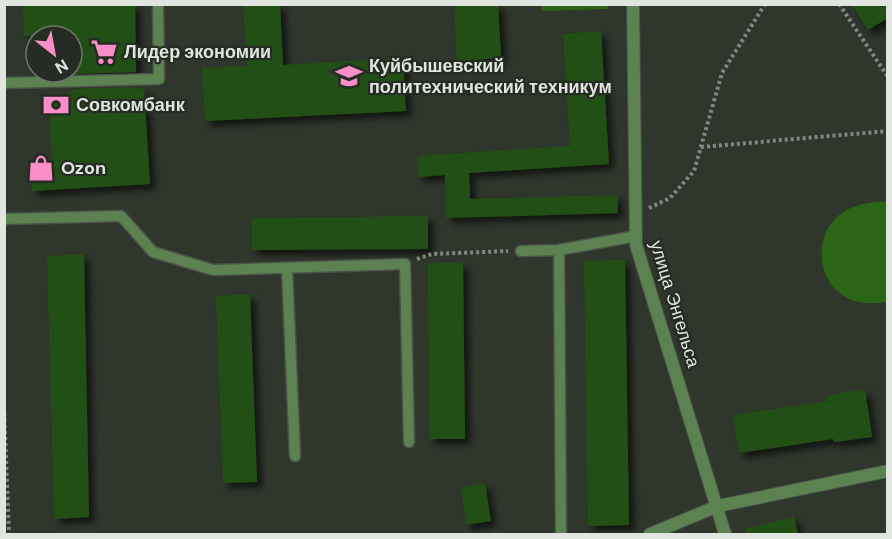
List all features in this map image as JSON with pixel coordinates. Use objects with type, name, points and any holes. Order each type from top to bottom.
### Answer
[{"type":"street","name":"улица Энгельса","points":[[633,4],[636,245],[725,534]]},
{"type":"street","points":[[650,534],[718,506],[888,471]]},
{"type":"lane","points":[[4,82],[159,80],[158,4]]},
{"type":"lane","points":[[4,219],[121,216],[153,252],[213,270],[405,264],[409,442]]},
{"type":"lane","points":[[521,251],[559,250],[636,236]]},
{"type":"lane","points":[[559,250],[561,534]]},
{"type":"lane","points":[[287,268],[295,456]]},
{"type":"path","points":[[636,214],[669,198],[694,171],[722,73],[765,4]]},
{"type":"path","points":[[839,4],[888,77]]},
{"type":"path","points":[[700,147],[888,131]]},
{"type":"path","points":[[405,264],[432,254],[521,251]]},
{"type":"path","points":[[4,407],[9,534]]},
{"type":"green space","points":[[541,5],[608,5],[608,9],[542,11]]},
{"type":"green space","points":[[887,201],[887,302],[867,303],[852,300],[835,289],[827,278],[822,252],[824,238],[839,215],[864,204]]},
{"type":"building","name":"Лидер экономии","points":[[23,4],[135,4],[136,72],[84,74],[84,24],[24,24],[24,36]]},
{"type":"building","points":[[243,4],[280,4],[283,65],[403,58],[406,111],[205,121],[202,68],[247,66]]},
{"type":"building","points":[[454,4],[498,4],[501,58],[457,61]]},
{"type":"building","points":[[851,4],[888,4],[888,18],[868,30]]},
{"type":"building","points":[[601,31],[609,164],[469,173],[470,199],[617,195],[618,213],[446,218],[445,175],[418,177],[417,156],[570,146],[563,34]]},
{"type":"building","points":[[136,87],[136,89],[144,88],[150,184],[32,191],[30,162],[52,161],[48,95],[72,93],[72,89]]},
{"type":"building","points":[[428,216],[428,249],[252,250],[252,218]]},
{"type":"building","points":[[84,254],[89,517],[54,519],[47,256]]},
{"type":"building","points":[[625,260],[629,525],[588,526],[584,261]]},
{"type":"building","points":[[428,263],[463,263],[465,439],[429,439]]},
{"type":"building","points":[[250,294],[257,482],[223,483],[216,296]]},
{"type":"building","points":[[865,389],[872,437],[834,442],[833,439],[739,453],[733,415],[828,401],[827,395]]},
{"type":"building","points":[[485,483],[491,521],[466,525],[461,487]]},
{"type":"building","points":[[794,517],[798,534],[746,534],[745,529]]},
{"type":"place","name":"Лидер экономии","points":[[104,52]]},
{"type":"place","name":"Куйбышевский политехнический техникум","points":[[349,76]]},
{"type":"place","name":"Совкомбанк","points":[[56,105]]},
{"type":"place","name":"Ozon","points":[[41,168]]}]
